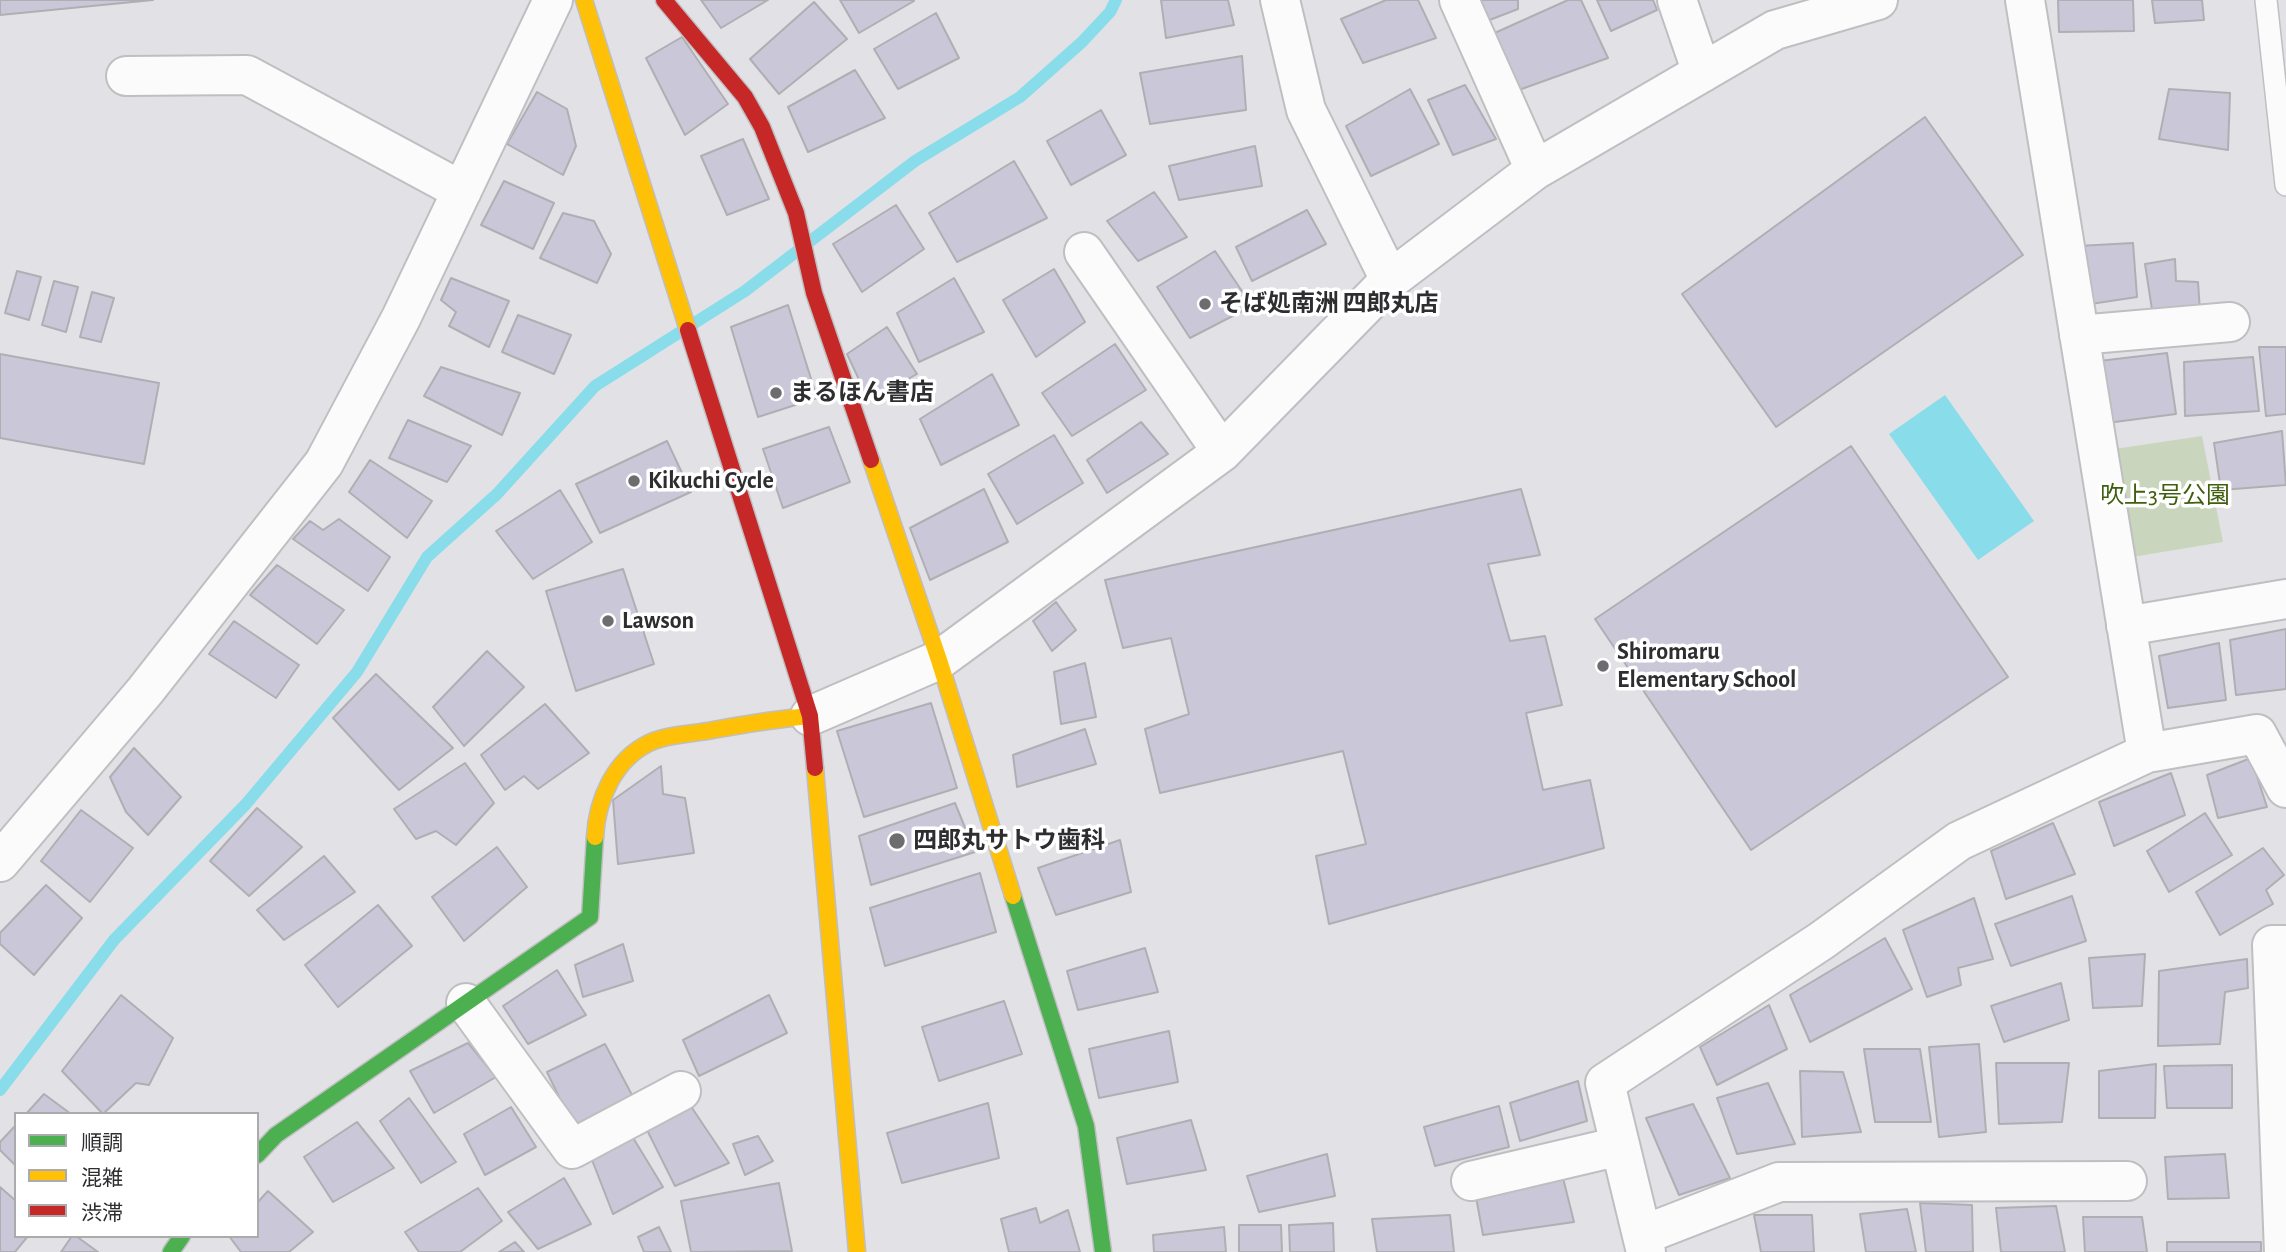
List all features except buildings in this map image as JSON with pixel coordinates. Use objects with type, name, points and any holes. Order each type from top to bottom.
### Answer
[{"type":"street","points":[[0,862],[145,691],[324,463],[401,318],[553,0]]},
{"type":"street","points":[[584,0],[810,716],[857,1252]]},
{"type":"street","points":[[664,0],[745,97],[762,127],[796,213],[814,293],[939,660],[1086,1126],[1103,1252]]},
{"type":"street","points":[[1280,0],[1306,110],[1390,280]]},
{"type":"street","points":[[1459,0],[1535,170]]},
{"type":"street","points":[[1677,0],[1702,73]]},
{"type":"street","points":[[259,1153],[276,1135],[590,917],[596,823],[611,776],[627,758],[651,742],[773,719],[810,716],[939,660],[1222,452],[1390,280],[1535,170],[1775,30],[1878,0]]},
{"type":"street","points":[[2025,0],[2147,753]]},
{"type":"street","points":[[126,76],[247,75],[462,191]]},
{"type":"street","points":[[1084,252],[1222,452]]},
{"type":"street","points":[[2079,335],[2230,322]]},
{"type":"street","points":[[2126,626],[2286,599]]},
{"type":"street","points":[[2127,1181],[1780,1182],[1644,1243],[1605,1083],[1821,941],[1959,841],[2147,753],[2257,734],[2286,788]]},
{"type":"street","points":[[2284,1252],[2272,945],[2286,945]]},
{"type":"street","points":[[466,1003],[572,1149],[681,1090]]},
{"type":"street","points":[[1471,1181],[1620,1146]]},
{"type":"lane","points":[[2266,0],[2286,185]]},
{"type":"green space","name":"吹上3号公園","points":[[2202,436],[2223,542],[2126,558],[2108,450]]},
{"type":"water","points":[[1945,395],[2034,521],[1978,560],[1889,434]]},
{"type":"waterway","points":[[0,1090],[114,940],[246,804],[357,672],[427,557],[497,494],[595,386],[745,291],[915,161],[1020,97],[1082,42],[1110,12],[1116,0]]},
{"type":"traffic: fast","points":[[259,1153],[276,1135],[590,917],[595,837]]},
{"type":"traffic: fast","points":[[1013,896],[1086,1126],[1103,1252]]},
{"type":"traffic: fast","points":[[171,1252],[181,1238]]},
{"type":"traffic: slow","points":[[584,0],[688,330]]},
{"type":"traffic: slow","points":[[871,460],[939,660],[1013,896]]},
{"type":"traffic: slow","points":[[595,837],[599,809],[610,782],[626,760],[649,743],[672,736],[810,716]]},
{"type":"traffic: slow","points":[[815,768],[857,1252]]},
{"type":"traffic: jam","points":[[664,0],[745,97],[762,127],[796,213],[814,293],[871,460]]},
{"type":"traffic: jam","points":[[688,330],[810,716],[815,768]]},
{"type":"place","name":"そば処南洲 四郎丸店","points":[[1205,304]]},
{"type":"place","name":"まるほん書店","points":[[776,393]]},
{"type":"place","name":"Kikuchi Cycle","points":[[634,481]]},
{"type":"place","name":"Lawson","points":[[608,621]]},
{"type":"place","name":"Shiromaru Elementary School","points":[[1603,666]]},
{"type":"place","name":"四郎丸サトウ歯科","points":[[897,841]]}]
